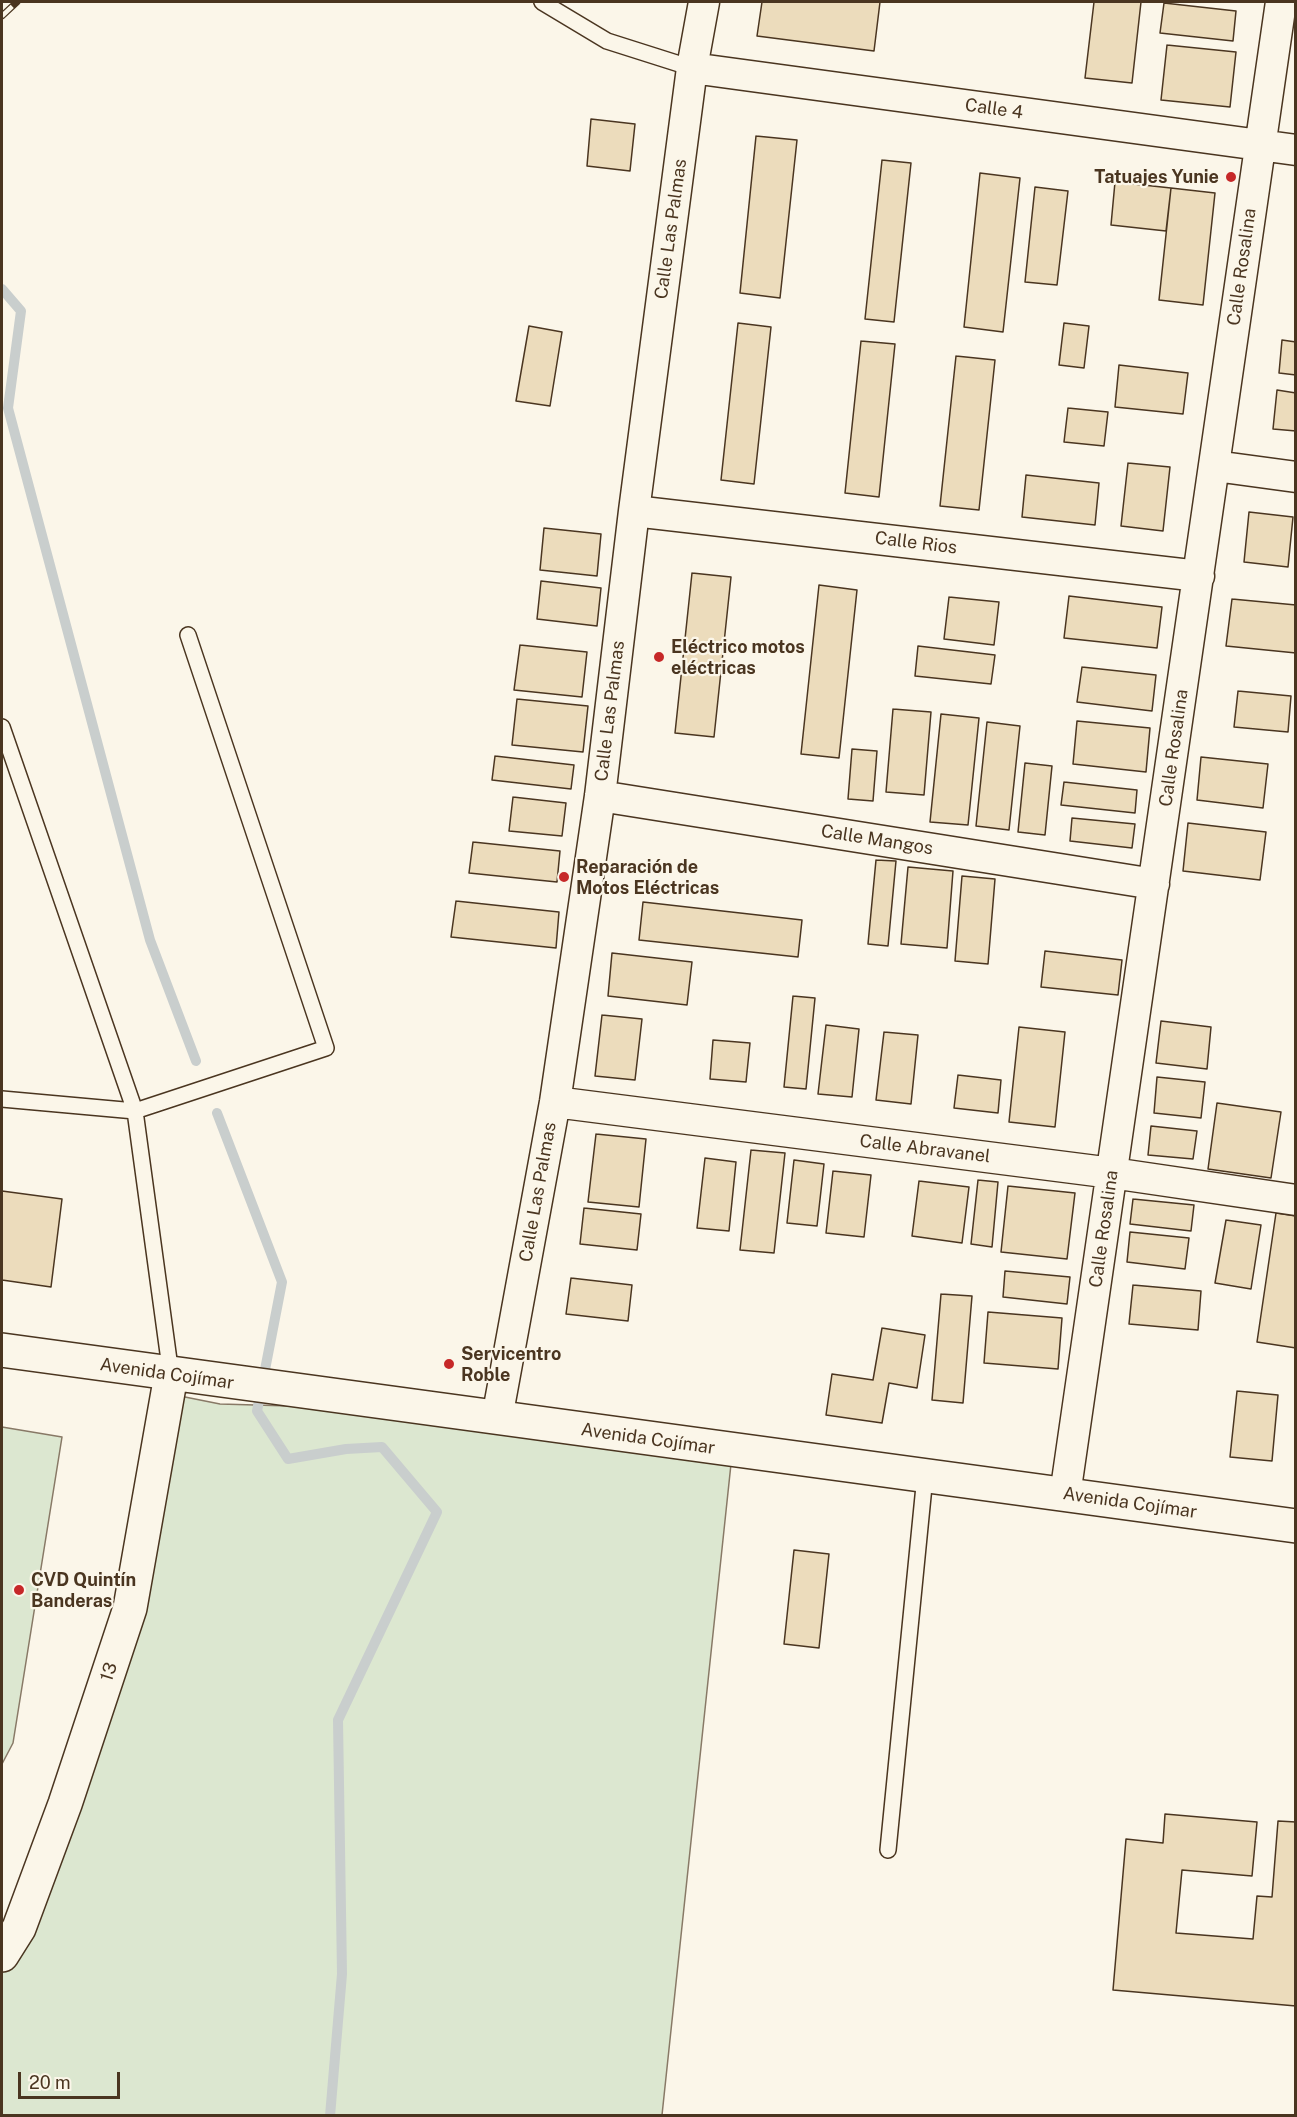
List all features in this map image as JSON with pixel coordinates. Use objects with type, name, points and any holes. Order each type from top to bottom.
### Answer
[{"type":"main road","name":"Avenida Cojímar","points":[[2,1350],[171,1375],[1296,1526]]},
{"type":"main road","name":"13","points":[[2,1955],[19,1928],[65,1804],[130,1608],[171,1375]]},
{"type":"street","name":"Calle Las Palmas","points":[[497,1419],[555,1102],[600,796],[634,510],[692,68],[704,2]]},
{"type":"street","name":"Calle Rosalina","points":[[1065,1494],[1281,2]]},
{"type":"street","name":"Calle 4","points":[[692,68],[1296,150]]},
{"type":"street","points":[[1215,466],[1296,477]]},
{"type":"street","name":"Calle Rios","points":[[634,510],[1199,576]]},
{"type":"street","name":"Calle Mangos","points":[[600,796],[1154,884]]},
{"type":"street","name":"Calle Abravanel","points":[[555,1102],[1112,1173],[1296,1200]]},
{"type":"lane","points":[[542,2],[607,41],[692,68]]},
{"type":"lane","points":[[2,1099],[135,1111],[326,1048],[188,635]]},
{"type":"lane","points":[[2,727],[135,1111],[171,1375]]},
{"type":"lane","points":[[888,1850],[926,1476]]},
{"type":"green space","points":[[180,1396],[220,1404],[290,1406],[731,1464],[662,2115],[2,2115],[2,1955],[19,1928]]},
{"type":"green space","name":"CVD Quintín Banderas","points":[[2,1427],[62,1437],[13,1743],[2,1764]]},
{"type":"building","points":[[762,2],[880,2],[874,51],[757,36]]},
{"type":"building","points":[[1094,2],[1141,2],[1132,83],[1085,78]]},
{"type":"building","points":[[1164,3],[1236,11],[1233,41],[1160,33]]},
{"type":"building","points":[[1167,45],[1236,52],[1230,107],[1161,100]]},
{"type":"building","points":[[591,119],[635,124],[630,171],[587,166]]},
{"type":"building","points":[[756,136],[797,140],[780,298],[740,293]]},
{"type":"building","points":[[882,160],[911,163],[894,322],[865,319]]},
{"type":"building","points":[[980,173],[1020,178],[1003,332],[964,327]]},
{"type":"building","points":[[1115,182],[1171,188],[1166,231],[1111,225]]},
{"type":"building","points":[[1035,187],[1068,191],[1057,285],[1025,282]]},
{"type":"building","points":[[1171,188],[1215,193],[1203,305],[1159,300]]},
{"type":"building","points":[[738,323],[771,327],[754,484],[721,480]]},
{"type":"building","points":[[1064,323],[1089,326],[1084,368],[1059,365]]},
{"type":"building","points":[[529,326],[562,332],[550,406],[516,401]]},
{"type":"building","points":[[1282,340],[1296,342],[1296,375],[1279,373]]},
{"type":"building","points":[[861,341],[895,344],[879,497],[845,493]]},
{"type":"building","points":[[956,356],[995,360],[979,510],[940,506]]},
{"type":"building","points":[[1119,365],[1188,373],[1183,414],[1115,407]]},
{"type":"building","points":[[1277,390],[1296,393],[1296,431],[1273,429]]},
{"type":"building","points":[[1068,408],[1108,412],[1104,446],[1064,442]]},
{"type":"building","points":[[1128,463],[1170,467],[1163,531],[1121,526]]},
{"type":"building","points":[[1026,475],[1099,483],[1095,525],[1022,517]]},
{"type":"building","points":[[1249,512],[1293,517],[1288,567],[1244,562]]},
{"type":"building","points":[[544,528],[601,534],[597,576],[540,570]]},
{"type":"building","points":[[692,573],[731,577],[714,737],[675,733]]},
{"type":"building","points":[[541,581],[601,588],[597,626],[537,619]]},
{"type":"building","points":[[819,585],[857,590],[839,758],[801,754]]},
{"type":"building","points":[[1069,596],[1162,607],[1157,648],[1064,638]]},
{"type":"building","points":[[949,597],[999,602],[994,645],[944,639]]},
{"type":"building","points":[[1232,599],[1296,605],[1296,653],[1226,646]]},
{"type":"building","points":[[520,645],[587,652],[582,697],[514,690]]},
{"type":"building","points":[[918,646],[995,655],[991,684],[915,676]]},
{"type":"building","points":[[1082,667],[1156,675],[1152,711],[1077,702]]},
{"type":"building","points":[[1238,691],[1291,696],[1288,732],[1234,727]]},
{"type":"building","points":[[517,699],[588,706],[583,752],[512,745]]},
{"type":"building","points":[[893,709],[931,712],[924,795],[886,792]]},
{"type":"building","points":[[941,714],[979,718],[968,825],[930,822]]},
{"type":"building","points":[[1077,721],[1150,728],[1146,772],[1073,764]]},
{"type":"building","points":[[987,722],[1020,726],[1009,830],[976,826]]},
{"type":"building","points":[[852,749],[877,751],[873,801],[848,799]]},
{"type":"building","points":[[495,756],[574,765],[571,789],[492,780]]},
{"type":"building","points":[[1201,757],[1268,764],[1263,808],[1197,800]]},
{"type":"building","points":[[1025,763],[1052,766],[1045,835],[1018,832]]},
{"type":"building","points":[[1064,782],[1137,790],[1135,813],[1061,805]]},
{"type":"building","points":[[513,797],[566,803],[562,836],[509,831]]},
{"type":"building","points":[[1072,818],[1135,824],[1132,848],[1070,841]]},
{"type":"building","points":[[1188,823],[1266,832],[1260,880],[1183,871]]},
{"type":"building","points":[[473,842],[560,851],[557,882],[469,873]]},
{"type":"building","points":[[876,860],[896,861],[888,946],[868,944]]},
{"type":"building","points":[[908,867],[953,871],[947,948],[901,944]]},
{"type":"building","points":[[962,876],[995,879],[988,964],[955,961]]},
{"type":"building","points":[[456,901],[559,912],[556,948],[451,937]]},
{"type":"building","points":[[643,902],[802,920],[798,957],[639,940]]},
{"type":"building","points":[[1045,951],[1122,960],[1118,995],[1041,987]]},
{"type":"building","points":[[612,953],[692,962],[687,1005],[608,996]]},
{"type":"building","points":[[793,996],[815,998],[806,1089],[784,1087]]},
{"type":"building","points":[[602,1015],[642,1019],[635,1080],[595,1076]]},
{"type":"building","points":[[1161,1021],[1211,1027],[1207,1069],[1156,1063]]},
{"type":"building","points":[[826,1025],[859,1029],[852,1097],[818,1094]]},
{"type":"building","points":[[1019,1027],[1065,1032],[1055,1127],[1009,1122]]},
{"type":"building","points":[[884,1032],[918,1035],[911,1104],[876,1100]]},
{"type":"building","points":[[713,1040],[750,1043],[746,1082],[710,1079]]},
{"type":"building","points":[[958,1075],[1001,1080],[998,1113],[954,1108]]},
{"type":"building","points":[[1157,1077],[1205,1082],[1201,1118],[1154,1113]]},
{"type":"building","points":[[1217,1103],[1281,1112],[1271,1178],[1208,1169]]},
{"type":"building","points":[[1151,1126],[1197,1131],[1193,1159],[1148,1155]]},
{"type":"building","points":[[596,1134],[646,1139],[639,1207],[588,1202]]},
{"type":"building","points":[[751,1150],[785,1153],[774,1253],[740,1250]]},
{"type":"building","points":[[705,1158],[736,1162],[729,1231],[697,1228]]},
{"type":"building","points":[[794,1160],[824,1164],[817,1226],[787,1223]]},
{"type":"building","points":[[833,1171],[871,1175],[864,1237],[826,1233]]},
{"type":"building","points":[[978,1180],[998,1182],[992,1247],[971,1244]]},
{"type":"building","points":[[919,1181],[969,1187],[962,1243],[912,1236]]},
{"type":"building","points":[[1008,1186],[1075,1193],[1067,1259],[1001,1252]]},
{"type":"building","points":[[2,1191],[62,1199],[51,1287],[2,1280]]},
{"type":"building","points":[[1133,1199],[1194,1205],[1191,1231],[1130,1224]]},
{"type":"building","points":[[584,1208],[641,1214],[637,1250],[580,1244]]},
{"type":"building","points":[[1276,1213],[1296,1216],[1296,1348],[1257,1342]]},
{"type":"building","points":[[1226,1220],[1261,1225],[1251,1289],[1215,1283]]},
{"type":"building","points":[[1130,1232],[1189,1238],[1185,1269],[1127,1262]]},
{"type":"building","points":[[1005,1271],[1070,1277],[1067,1304],[1003,1297]]},
{"type":"building","points":[[571,1278],[632,1285],[628,1321],[566,1314]]},
{"type":"building","points":[[1133,1285],[1201,1291],[1198,1330],[1129,1324]]},
{"type":"building","points":[[941,1294],[972,1296],[963,1403],[932,1400]]},
{"type":"building","points":[[988,1312],[1062,1318],[1058,1369],[984,1363]]},
{"type":"building","points":[[882,1328],[925,1335],[917,1388],[889,1383],[882,1423],[826,1415],[832,1374],[873,1380]]},
{"type":"building","points":[[1237,1391],[1278,1395],[1272,1461],[1230,1457]]},
{"type":"building","points":[[794,1550],[829,1554],[819,1648],[784,1644]]},
{"type":"building","points":[[1165,1814],[1257,1822],[1252,1876],[1182,1870],[1176,1933],[1253,1939],[1257,1896],[1272,1897],[1278,1821],[1296,1822],[1296,2006],[1113,1990],[1126,1839],[1163,1843]]},
{"type":"waterway","points":[[2,289],[21,311],[8,408],[150,940],[196,1061]]},
{"type":"waterway","points":[[217,1113],[282,1282],[257,1411],[288,1459],[346,1449],[382,1447],[437,1512],[338,1720],[342,1974],[330,2116]]},
{"type":"railway","points":[[2,16],[17,2]]},
{"type":"place","name":"Tatuajes Yunie","points":[[1231,177]]},
{"type":"place","name":"Eléctrico motos eléctricas","points":[[659,657]]},
{"type":"place","name":"Reparación de Motos Eléctricas","points":[[564,877]]},
{"type":"place","name":"Servicentro Roble","points":[[449,1364]]},
{"type":"place","name":"CVD Quintín Banderas","points":[[19,1590]]}]
